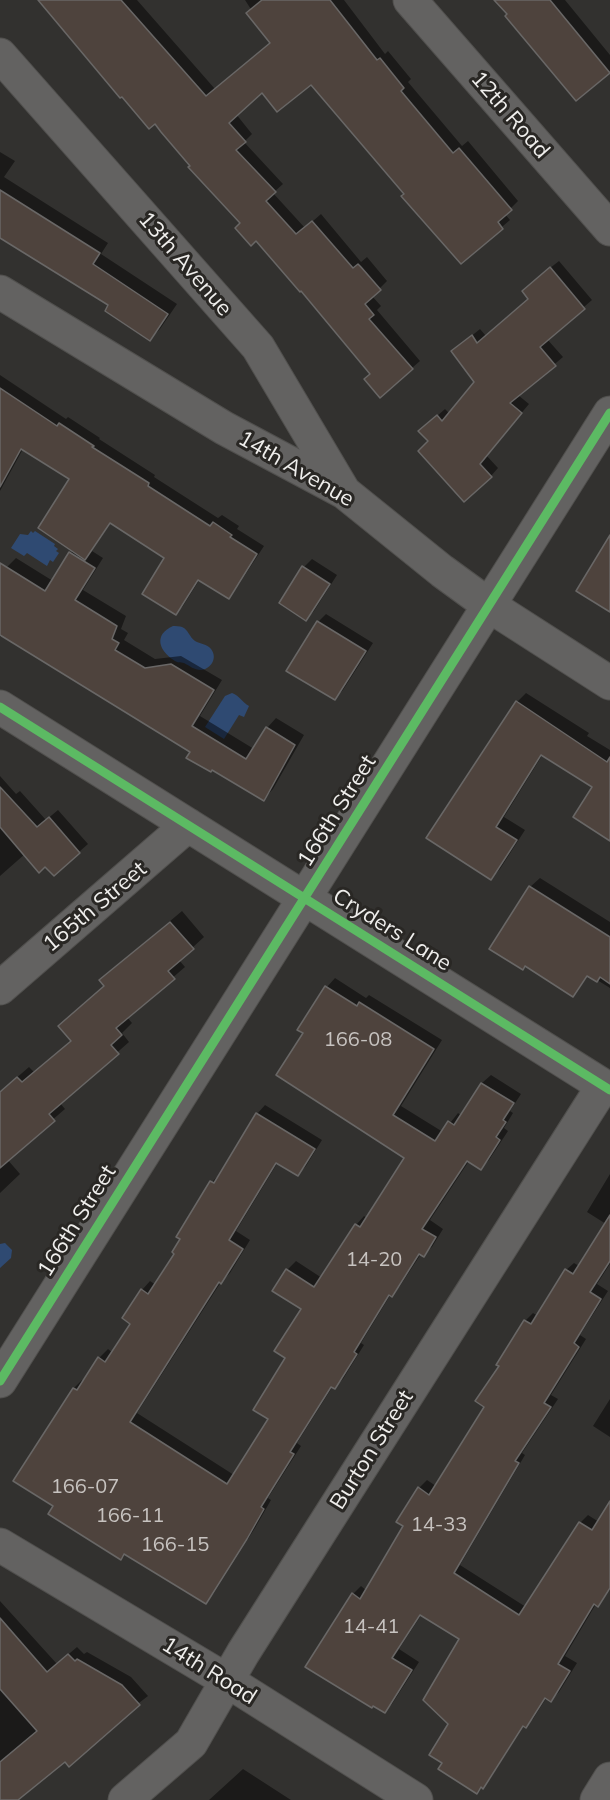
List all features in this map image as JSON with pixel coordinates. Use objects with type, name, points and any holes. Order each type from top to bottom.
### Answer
[{"type":"street","name":"12th Road","points":[[410,0],[610,229]]},
{"type":"street","name":"13th Avenue","points":[[0,55],[258,347],[344,492]]},
{"type":"street","name":"14th Avenue","points":[[0,292],[224,428],[344,492],[442,571],[490,606],[610,683]]},
{"type":"street","name":"166th Street","points":[[0,1381],[610,413]]},
{"type":"street","name":"Cryders Lane","points":[[0,707],[606,1088]]},
{"type":"street","name":"165th Street","points":[[0,988],[188,825]]},
{"type":"street","name":"Burton Street","points":[[125,1800],[191,1743],[226,1680],[606,1088]]},
{"type":"street","name":"14th Road","points":[[0,1545],[226,1680],[416,1800]]},
{"type":"street","points":[[597,1800],[610,1779]]},
{"type":"water","points":[[31,531],[33,533],[35,531],[55,544],[54,546],[58,549],[56,551],[59,553],[53,562],[50,560],[47,566],[27,553],[24,556],[11,548],[20,534],[28,535]]},
{"type":"water","points":[[173,626],[184,628],[191,638],[211,649],[214,659],[210,665],[205,669],[196,669],[176,662],[165,653],[161,638]]},
{"type":"water","points":[[232,693],[249,706],[244,717],[239,715],[224,739],[205,727],[225,696]]},
{"type":"water","points":[[5,1243],[12,1250],[11,1258],[0,1268],[0,1244]]},
{"type":"building","points":[[38,0],[121,0],[206,96],[270,43],[246,13],[262,0],[330,0],[377,60],[380,58],[404,88],[401,91],[453,153],[459,148],[512,210],[498,222],[503,229],[461,264],[401,196],[404,194],[311,85],[277,112],[262,93],[229,123],[246,142],[236,150],[276,192],[266,201],[296,234],[312,221],[353,268],[358,264],[381,290],[365,304],[374,315],[369,319],[413,369],[380,398],[364,379],[370,374],[301,291],[256,241],[251,246],[235,228],[240,223],[188,167],[190,166],[155,124],[149,129]]},
{"type":"building","points":[[494,0],[550,0],[610,73],[576,101]]},
{"type":"building","points":[[0,190],[100,253],[93,264],[168,314],[150,341],[105,311],[108,305],[0,238]]},
{"type":"building","points":[[550,267],[585,309],[540,347],[556,366],[510,403],[522,413],[480,464],[492,477],[464,502],[418,451],[428,441],[418,431],[437,415],[442,421],[474,382],[451,351],[472,335],[477,343],[528,299],[522,291]]},
{"type":"building","points":[[0,388],[57,426],[59,423],[94,446],[92,447],[149,483],[148,486],[210,526],[213,522],[232,535],[230,537],[257,554],[229,599],[198,580],[176,615],[142,594],[164,558],[110,523],[85,560],[38,528],[69,479],[21,449],[0,487]]},
{"type":"building","points":[[610,535],[610,612],[576,591]]},
{"type":"building","points":[[69,552],[95,568],[75,600],[117,626],[112,639],[119,643],[115,650],[145,668],[171,664],[214,690],[192,726],[246,759],[266,727],[295,745],[264,801],[212,770],[211,772],[186,758],[190,752],[0,635],[0,563],[45,591]]},
{"type":"building","points":[[302,566],[330,584],[306,621],[279,603]]},
{"type":"building","points":[[317,621],[366,651],[335,700],[286,671]]},
{"type":"building","points":[[516,701],[607,762],[610,757],[610,841],[573,817],[592,787],[541,755],[496,827],[517,840],[491,880],[426,838]]},
{"type":"building","points":[[0,787],[37,827],[49,817],[80,853],[54,876],[45,867],[39,873],[0,827]]},
{"type":"building","points":[[529,886],[610,937],[610,984],[600,977],[597,982],[587,976],[573,997],[525,966],[523,970],[489,949]]},
{"type":"building","points":[[170,922],[194,949],[168,971],[175,979],[116,1028],[122,1035],[111,1045],[119,1054],[49,1114],[55,1121],[0,1168],[0,1092],[17,1077],[22,1082],[71,1041],[58,1026],[104,986],[99,980]]},
{"type":"building","points":[[325,986],[357,1006],[359,1002],[434,1049],[393,1115],[435,1141],[448,1121],[454,1125],[481,1083],[514,1103],[503,1120],[506,1122],[496,1137],[500,1140],[481,1170],[467,1161],[422,1229],[436,1237],[424,1257],[419,1254],[392,1297],[389,1295],[354,1352],[357,1354],[335,1389],[331,1387],[290,1452],[294,1454],[261,1507],[264,1509],[206,1604],[124,1554],[121,1560],[48,1514],[53,1506],[13,1481],[73,1388],[77,1390],[98,1357],[105,1362],[130,1324],[122,1318],[141,1289],[148,1294],[174,1254],[172,1252],[180,1239],[176,1237],[210,1181],[214,1183],[256,1113],[315,1149],[298,1176],[276,1163],[229,1240],[243,1249],[221,1284],[219,1282],[130,1422],[227,1484],[268,1419],[253,1410],[285,1358],[274,1351],[301,1309],[272,1291],[286,1269],[314,1287],[355,1224],[360,1227],[404,1158],[276,1075],[303,1033],[297,1030]]},
{"type":"building","points":[[610,1215],[610,1261],[590,1292],[601,1299],[574,1343],[579,1347],[544,1403],[551,1407],[515,1461],[519,1463],[454,1573],[519,1615],[579,1522],[592,1530],[610,1501],[610,1588],[598,1607],[594,1604],[558,1664],[570,1671],[551,1702],[545,1698],[526,1728],[523,1726],[483,1789],[481,1787],[477,1794],[438,1769],[442,1763],[429,1755],[448,1724],[423,1700],[459,1639],[420,1615],[392,1658],[412,1670],[385,1713],[373,1706],[372,1708],[305,1667],[352,1593],[360,1599],[403,1526],[396,1522],[418,1487],[429,1495],[484,1407],[475,1401],[499,1366],[496,1365],[524,1320],[531,1324],[565,1269],[573,1274]]},
{"type":"building","points":[[0,1618],[47,1672],[68,1654],[75,1661],[77,1659],[122,1685],[140,1705],[69,1767],[65,1762],[18,1800],[0,1800],[0,1762],[37,1731],[0,1689]]},
{"type":"cycle path","points":[[0,1381],[610,413]]},
{"type":"cycle path","points":[[0,707],[610,1090]]}]
